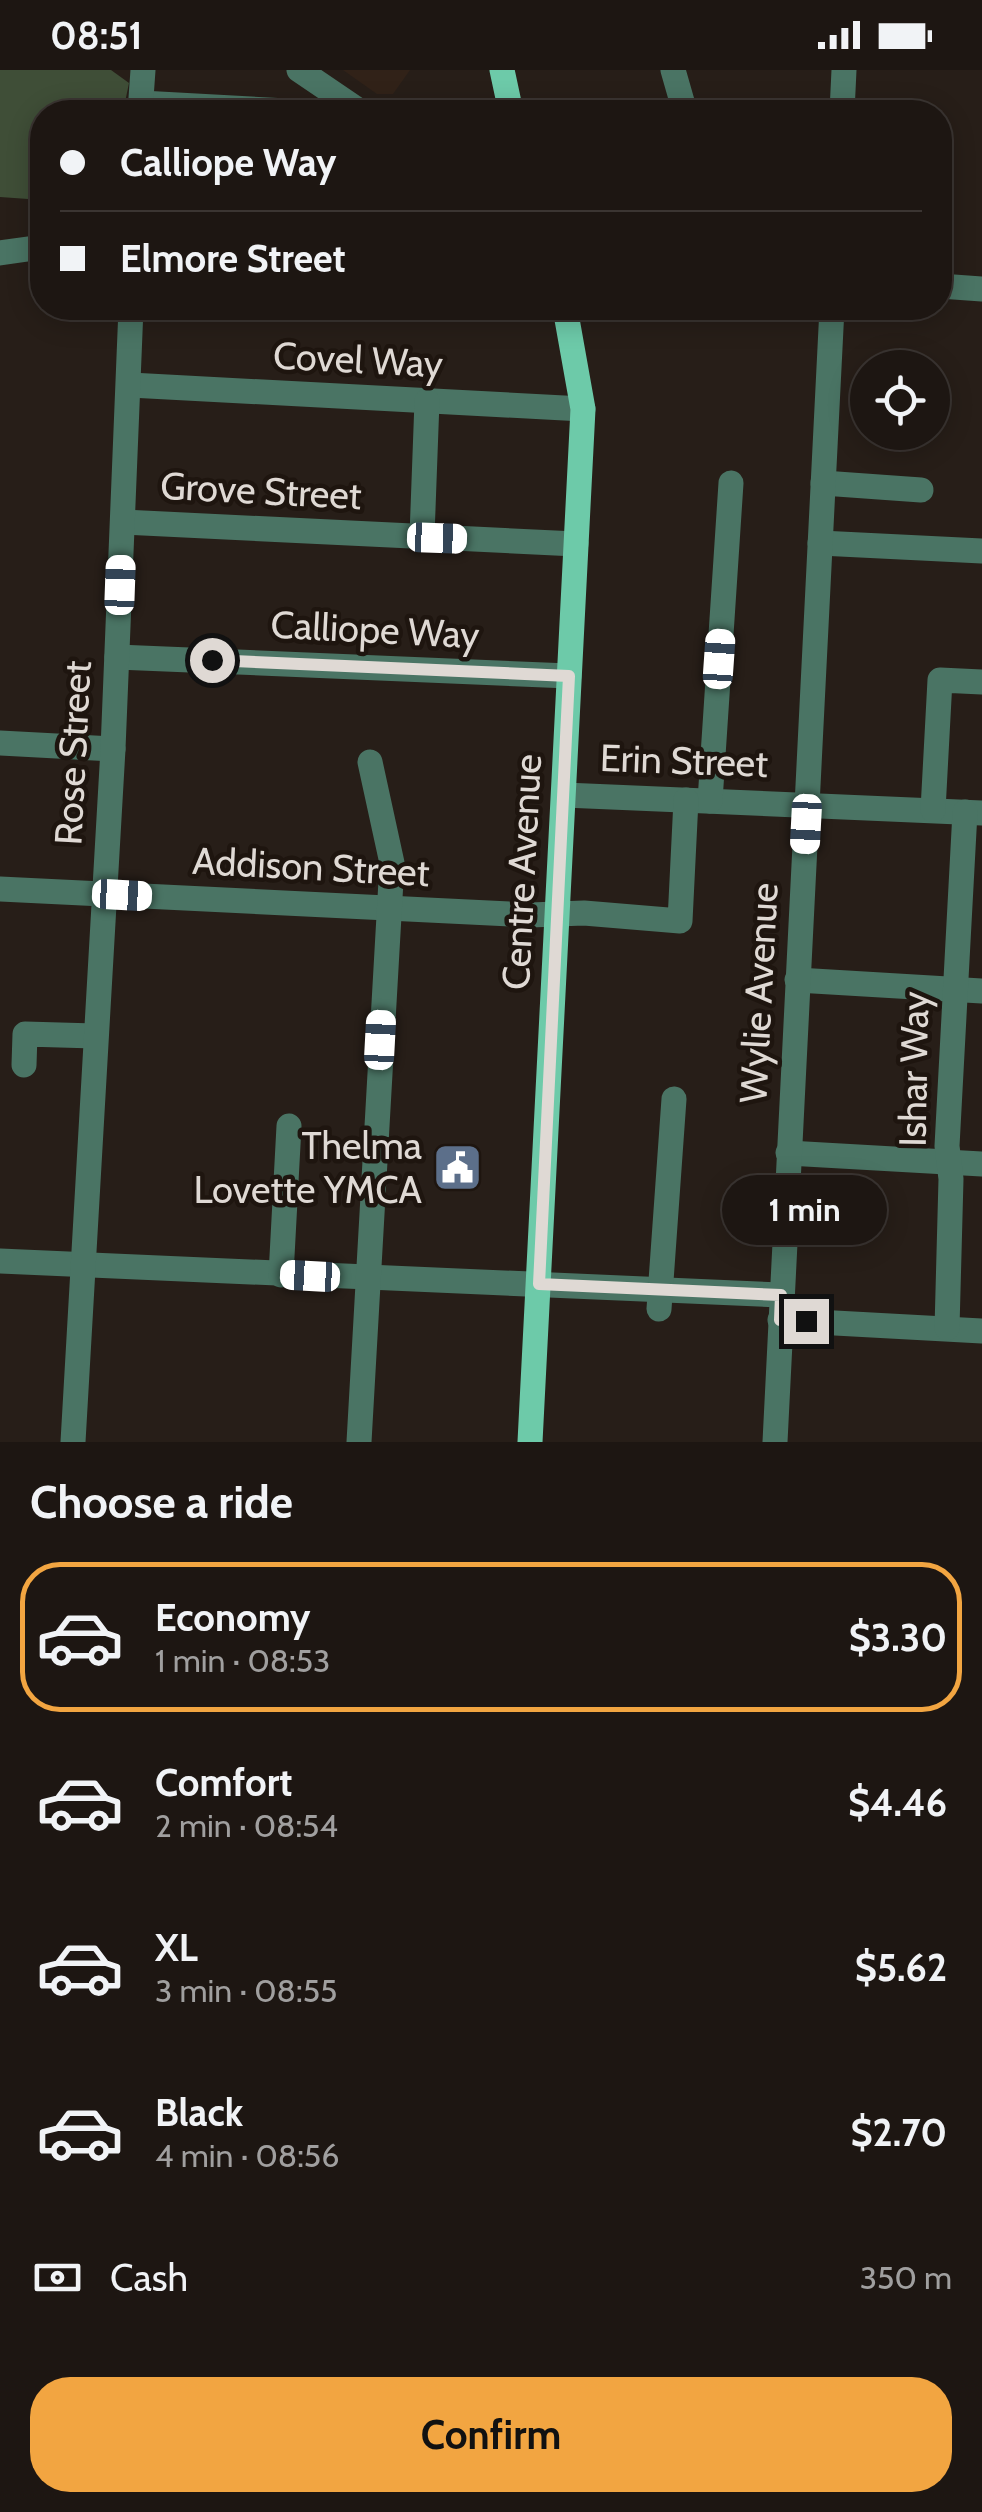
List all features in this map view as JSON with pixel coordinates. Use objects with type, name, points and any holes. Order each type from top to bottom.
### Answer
[{"type":"main road","points":[[502,70],[509,100]]},
{"type":"main road","name":"Centre Avenue","points":[[530,1442],[583,409],[566,320]]},
{"type":"street","points":[[141,100],[143,70]]},
{"type":"street","points":[[280,100],[299,70],[335,100]]},
{"type":"street","points":[[673,70],[681,100]]},
{"type":"street","points":[[843,100],[844,70]]},
{"type":"street","points":[[0,253],[30,249]]},
{"type":"street","points":[[952,287],[982,289]]},
{"type":"street","name":"Rose Street","points":[[73,1442],[113,749],[130,320]]},
{"type":"street","name":"Wylie Avenue","points":[[775,1442],[831,320]]},
{"type":"street","name":"Covel Way","points":[[130,386],[583,409]]},
{"type":"street","points":[[422,536],[427,401]]},
{"type":"street","points":[[698,800],[730,482]]},
{"type":"street","points":[[823,483],[920,490]]},
{"type":"street","name":"Grove Street","points":[[123,522],[576,544]]},
{"type":"street","points":[[820,543],[982,552]]},
{"type":"street","name":"Calliope Way","points":[[116,657],[569,676]]},
{"type":"street","points":[[933,810],[940,680],[982,682]]},
{"type":"street","points":[[0,743],[113,749]]},
{"type":"street","points":[[359,1442],[386,908],[392,862],[370,762]]},
{"type":"street","name":"Erin Street","points":[[564,795],[973,812]]},
{"type":"street","name":"Addison Street","points":[[0,889],[680,922],[698,800]]},
{"type":"street","name":"Ishar Way","points":[[946,1328],[952,989],[973,812]]},
{"type":"street","points":[[798,980],[982,991]]},
{"type":"street","points":[[24,1065],[25,1034],[95,1036]]},
{"type":"street","points":[[660,1299],[674,1099]]},
{"type":"street","points":[[280,1275],[289,1126]]},
{"type":"street","points":[[788,1152],[982,1164]]},
{"type":"street","points":[[0,1261],[539,1284],[982,1330]]},
{"type":"shaded area","points":[[343,70],[410,70],[393,94],[377,94]]},
{"type":"green space","points":[[0,70],[111,70],[129,83],[125,100],[30,100],[30,199],[0,197]]},
{"type":"place","name":"Thelma Lovette YMCA","points":[[457,1168]]},
{"type":"route","points":[[212,660],[569,676],[539,1284],[781,1295],[780,1320],[806,1321]]}]
